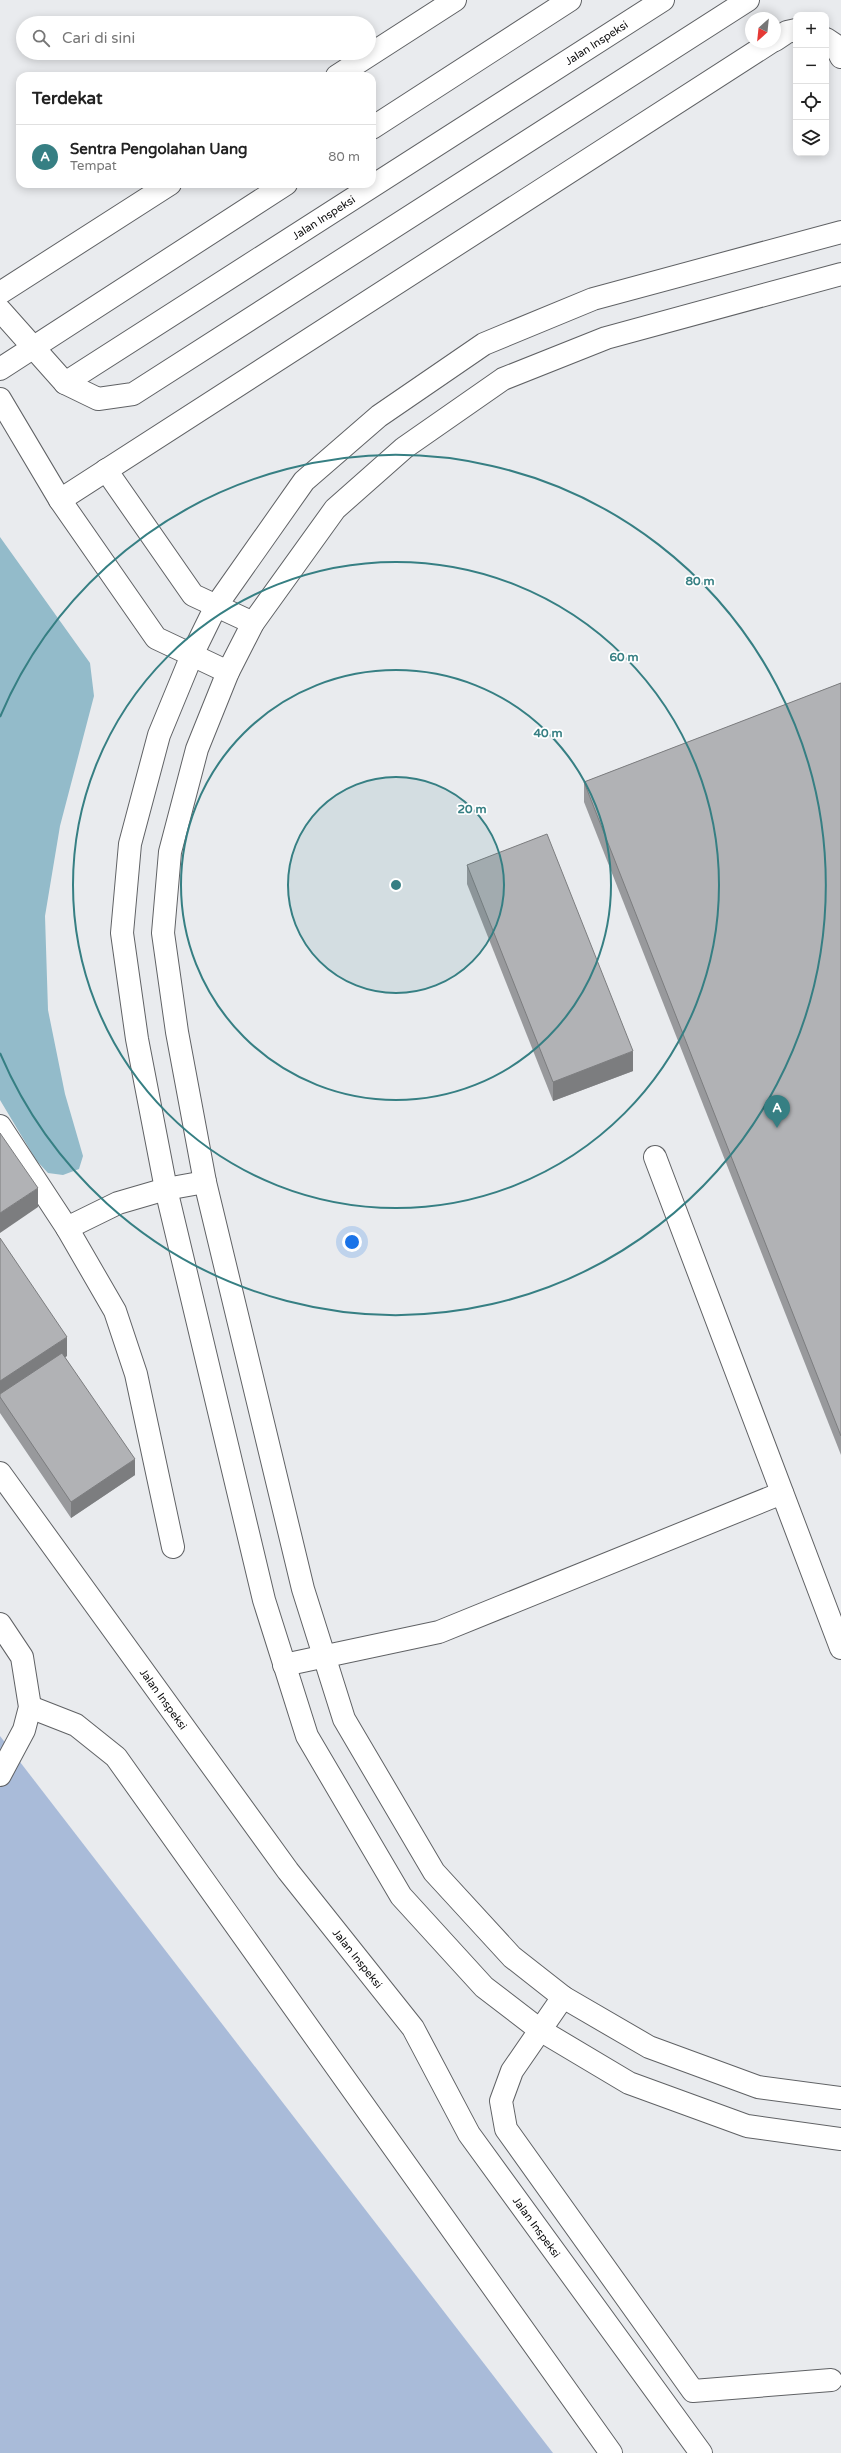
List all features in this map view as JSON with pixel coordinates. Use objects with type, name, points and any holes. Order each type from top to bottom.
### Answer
[{"type":"lane","points":[[376,51],[455,0]]},
{"type":"lane","points":[[376,125],[570,0]]},
{"type":"lane","name":"Jalan Inspeksi","points":[[376,184],[663,0]]},
{"type":"lane","points":[[0,310],[65,383],[98,399],[133,394],[748,0]]},
{"type":"lane","points":[[781,36],[787,32],[793,31]]},
{"type":"lane","points":[[60,500],[762,48]]},
{"type":"lane","points":[[343,72],[362,60]]},
{"type":"lane","points":[[0,293],[164,188]]},
{"type":"lane","points":[[0,369],[280,188]]},
{"type":"lane","name":"Jalan Inspeksi","points":[[65,383],[369,188]]},
{"type":"lane","points":[[841,232],[592,299],[484,344],[378,416],[304,481],[216,606],[192,655],[159,735],[130,844],[122,933],[137,1039],[166,1189],[264,1600],[307,1736],[401,1896],[484,1987],[540,2030],[629,2083],[747,2126],[841,2139]]},
{"type":"lane","points":[[841,274],[606,338],[503,379],[404,448],[335,509],[253,623],[228,672],[197,749],[170,852],[163,933],[176,1032],[206,1182],[303,1589],[344,1719],[434,1872],[512,1957],[563,1997],[649,2047],[663,2053],[758,2087],[841,2098]]},
{"type":"lane","points":[[0,399],[60,500],[156,638],[228,672]]},
{"type":"lane","points":[[106,470],[193,595],[253,623]]},
{"type":"lane","points":[[0,1126],[67,1228],[115,1311],[136,1374],[173,1547]]},
{"type":"lane","points":[[655,1157],[841,1648]]},
{"type":"lane","points":[[67,1228],[118,1202],[166,1189],[206,1182]]},
{"type":"lane","name":"Jalan Inspeksi","points":[[0,1473],[288,1871],[413,2028],[469,2134],[701,2453]]},
{"type":"lane","points":[[284,1665],[439,1632],[782,1493]]},
{"type":"lane","points":[[0,1624],[22,1657],[30,1707],[24,1730],[0,1775]]},
{"type":"lane","points":[[30,1707],[76,1726],[116,1757],[611,2453]]},
{"type":"lane","points":[[563,1997],[512,2071],[501,2102],[506,2129],[692,2391],[831,2380]]},
{"type":"shaded area","points":[[0,537],[90,663],[94,696],[60,826],[45,916],[48,1010],[65,1094],[83,1156],[79,1169],[63,1175],[48,1173],[36,1160],[0,1100]]},
{"type":"shaded area","points":[[0,1736],[553,2453],[0,2453]]},
{"type":"building","points":[[841,683],[841,1436],[584,782]]},
{"type":"building","points":[[547,834],[633,1051],[553,1082],[467,865]]},
{"type":"building","points":[[0,1133],[38,1188],[0,1213]]},
{"type":"building","points":[[0,1238],[67,1337],[0,1381]]},
{"type":"building","points":[[62,1353],[135,1459],[71,1502],[0,1397],[0,1394]]},
{"type":"place","name":"Sentra Pengolahan Uang","points":[[777,1128]]}]
